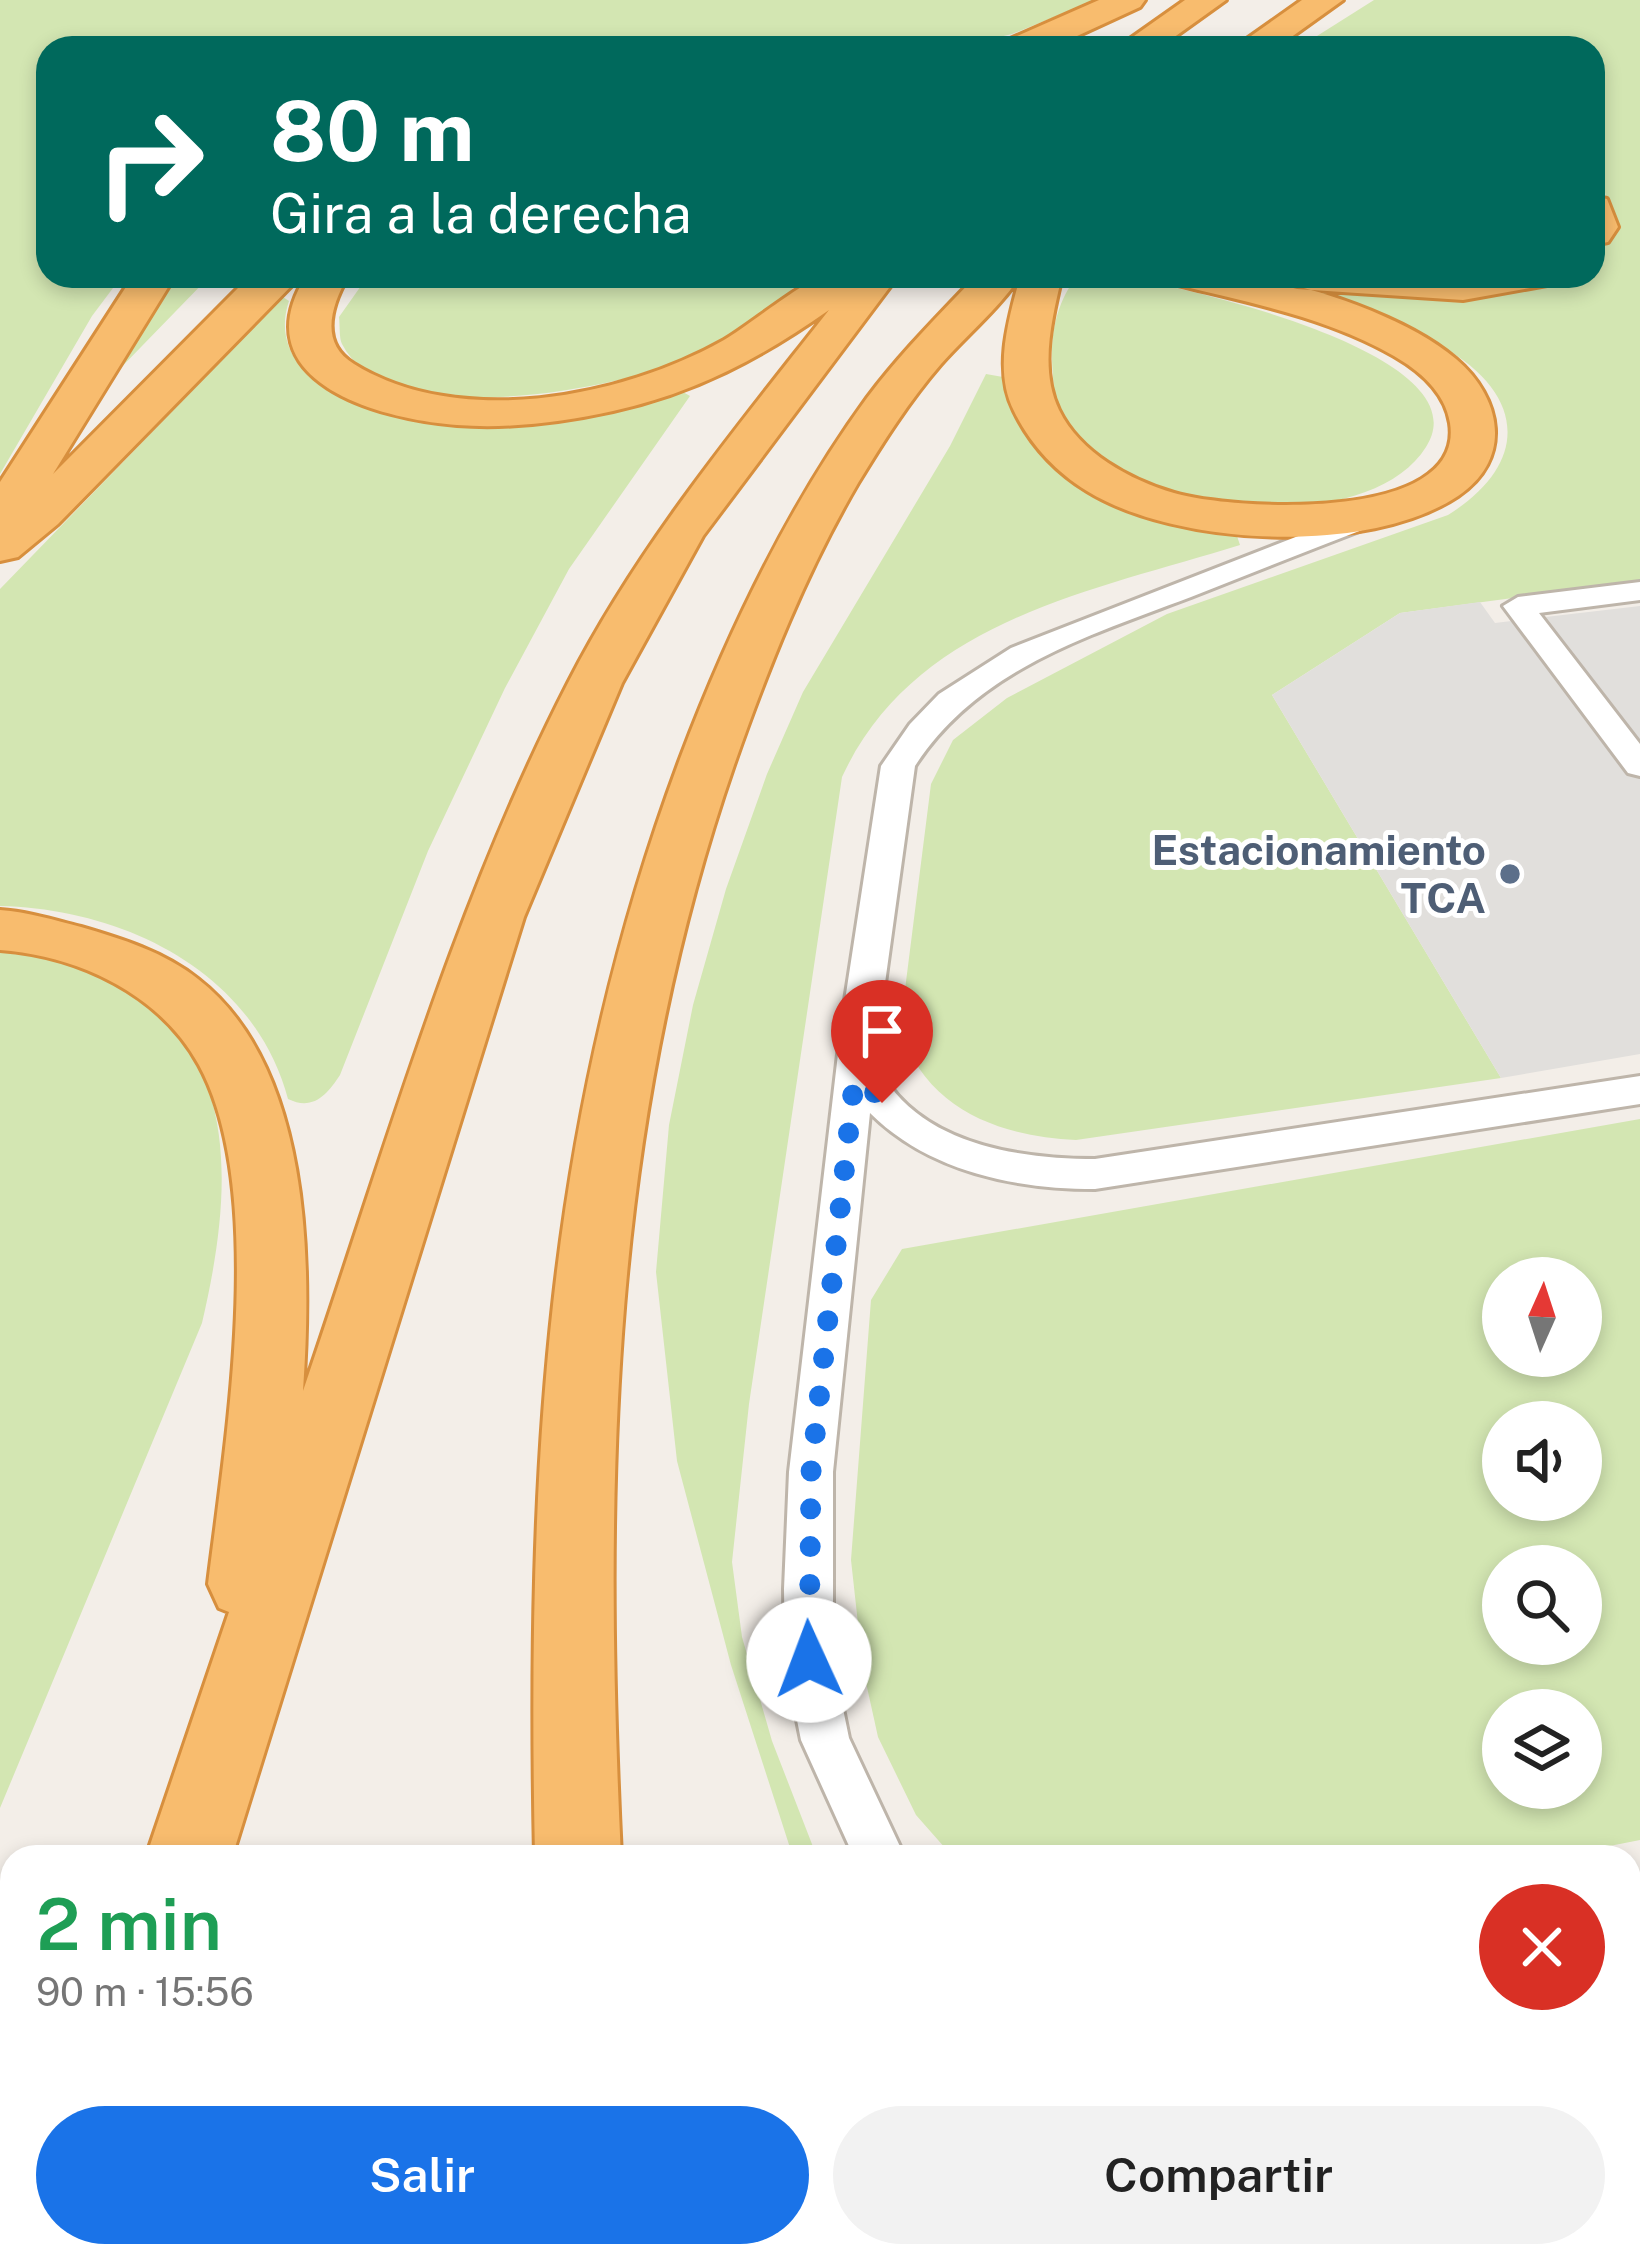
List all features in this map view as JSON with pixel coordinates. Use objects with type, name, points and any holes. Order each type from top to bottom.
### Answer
[{"type":"highway","points":[[1048,36],[1127,0]]},
{"type":"highway","points":[[1076,36],[1127,0]]},
{"type":"highway","points":[[1154,36],[1209,0]]},
{"type":"highway","points":[[1270,36],[1326,0]]},
{"type":"highway","points":[[0,520],[146,288]]},
{"type":"highway","points":[[0,534],[183,331],[232,288]]},
{"type":"highway","points":[[0,546],[40,514],[265,288]]},
{"type":"highway","points":[[322,288],[309,318],[309,341],[322,363],[370,393],[399,403],[493,412],[601,398],[700,370],[831,288]]},
{"type":"highway","points":[[193,1845],[494,917],[596,683],[680,533],[776,401],[867,288]]},
{"type":"highway","points":[[577,1845],[571,1693],[572,1454],[592,1211],[618,1061],[654,922],[692,793],[766,610],[878,417],[914,369],[988,288]]},
{"type":"highway","points":[[1038,288],[1024,340],[1034,407],[1048,434],[1071,457],[1104,478],[1156,502],[1234,519],[1322,520],[1408,502],[1456,474],[1470,454],[1473,412],[1462,390],[1441,367],[1411,346],[1332,314],[1237,288]]},
{"type":"highway","points":[[0,930],[97,952],[149,976],[193,1008],[227,1056],[251,1116],[273,1254],[257,1485],[233,1718]]},
{"type":"lane","points":[[874,1845],[825,1740],[809,1660],[807,1589],[811,1472],[892,788],[911,741],[936,715],[965,690],[1054,639],[1408,502]]},
{"type":"lane","points":[[1640,591],[1518,606],[1640,766]]},
{"type":"lane","points":[[861,1020],[866,1080],[882,1103],[928,1134],[1010,1169],[1095,1174],[1640,1090]]},
{"type":"green space","points":[[0,0],[1096,0],[1004,36],[36,36],[36,288],[113,288],[0,474]]},
{"type":"green space","points":[[1374,0],[1640,0],[1640,581],[1400,613],[1272,695],[1501,1078],[1076,1140],[1019,1132],[969,1113],[947,1098],[927,1080],[900,1029],[931,784],[953,740],[1007,698],[1167,614],[1448,515],[1494,474],[1508,429],[1503,407],[1490,385],[1441,346],[1306,288],[1379,292],[1605,288],[1605,240],[1611,235],[1605,192],[1605,36],[1317,36]]},
{"type":"green space","points":[[166,288],[198,288],[107,382]]},
{"type":"green space","points":[[360,288],[793,288],[739,332],[694,357],[614,381],[508,397],[455,397],[406,389],[368,372],[342,344],[339,317]]},
{"type":"green space","points":[[1069,288],[1174,288],[1318,330],[1371,354],[1412,382],[1432,413],[1426,447],[1394,478],[1348,498],[1293,506],[1234,504],[1177,493],[1124,472],[1083,443],[1056,401],[1054,327]]},
{"type":"green space","points":[[283,297],[289,301],[285,329],[292,353],[307,374],[356,404],[412,420],[454,423],[651,400],[683,392],[690,396],[569,569],[505,688],[428,851],[340,1075],[324,1095],[305,1103],[288,1099],[271,1054],[246,1016],[215,983],[178,956],[93,920],[0,906],[0,589]]},
{"type":"green space","points":[[986,374],[1003,377],[1016,417],[1035,449],[1060,474],[1123,507],[1236,533],[1240,545],[1067,598],[960,647],[914,681],[874,724],[842,777],[749,1404],[732,1562],[742,1637],[772,1741],[812,1845],[789,1845],[731,1665],[677,1461],[656,1272],[669,1125],[693,1005],[726,889],[767,774],[803,692],[950,446]]},
{"type":"green space","points":[[0,942],[110,977],[162,1014],[191,1050],[209,1091],[219,1135],[222,1182],[219,1230],[202,1323],[0,1808]]},
{"type":"green space","points":[[1640,1119],[1640,1840],[1615,1845],[942,1845],[916,1815],[878,1737],[863,1669],[851,1560],[871,1300],[902,1249]]},
{"type":"shaded area","name":"Estacionamiento TCA","points":[[1480,602],[1495,623],[1640,606],[1640,1054],[1501,1078],[1272,695],[1400,613]]},
{"type":"place","name":"Estacionamiento TCA","points":[[1510,874]]},
{"type":"route","points":[[809,1660],[811,1472],[861,1020],[866,1080],[882,1103]]}]
